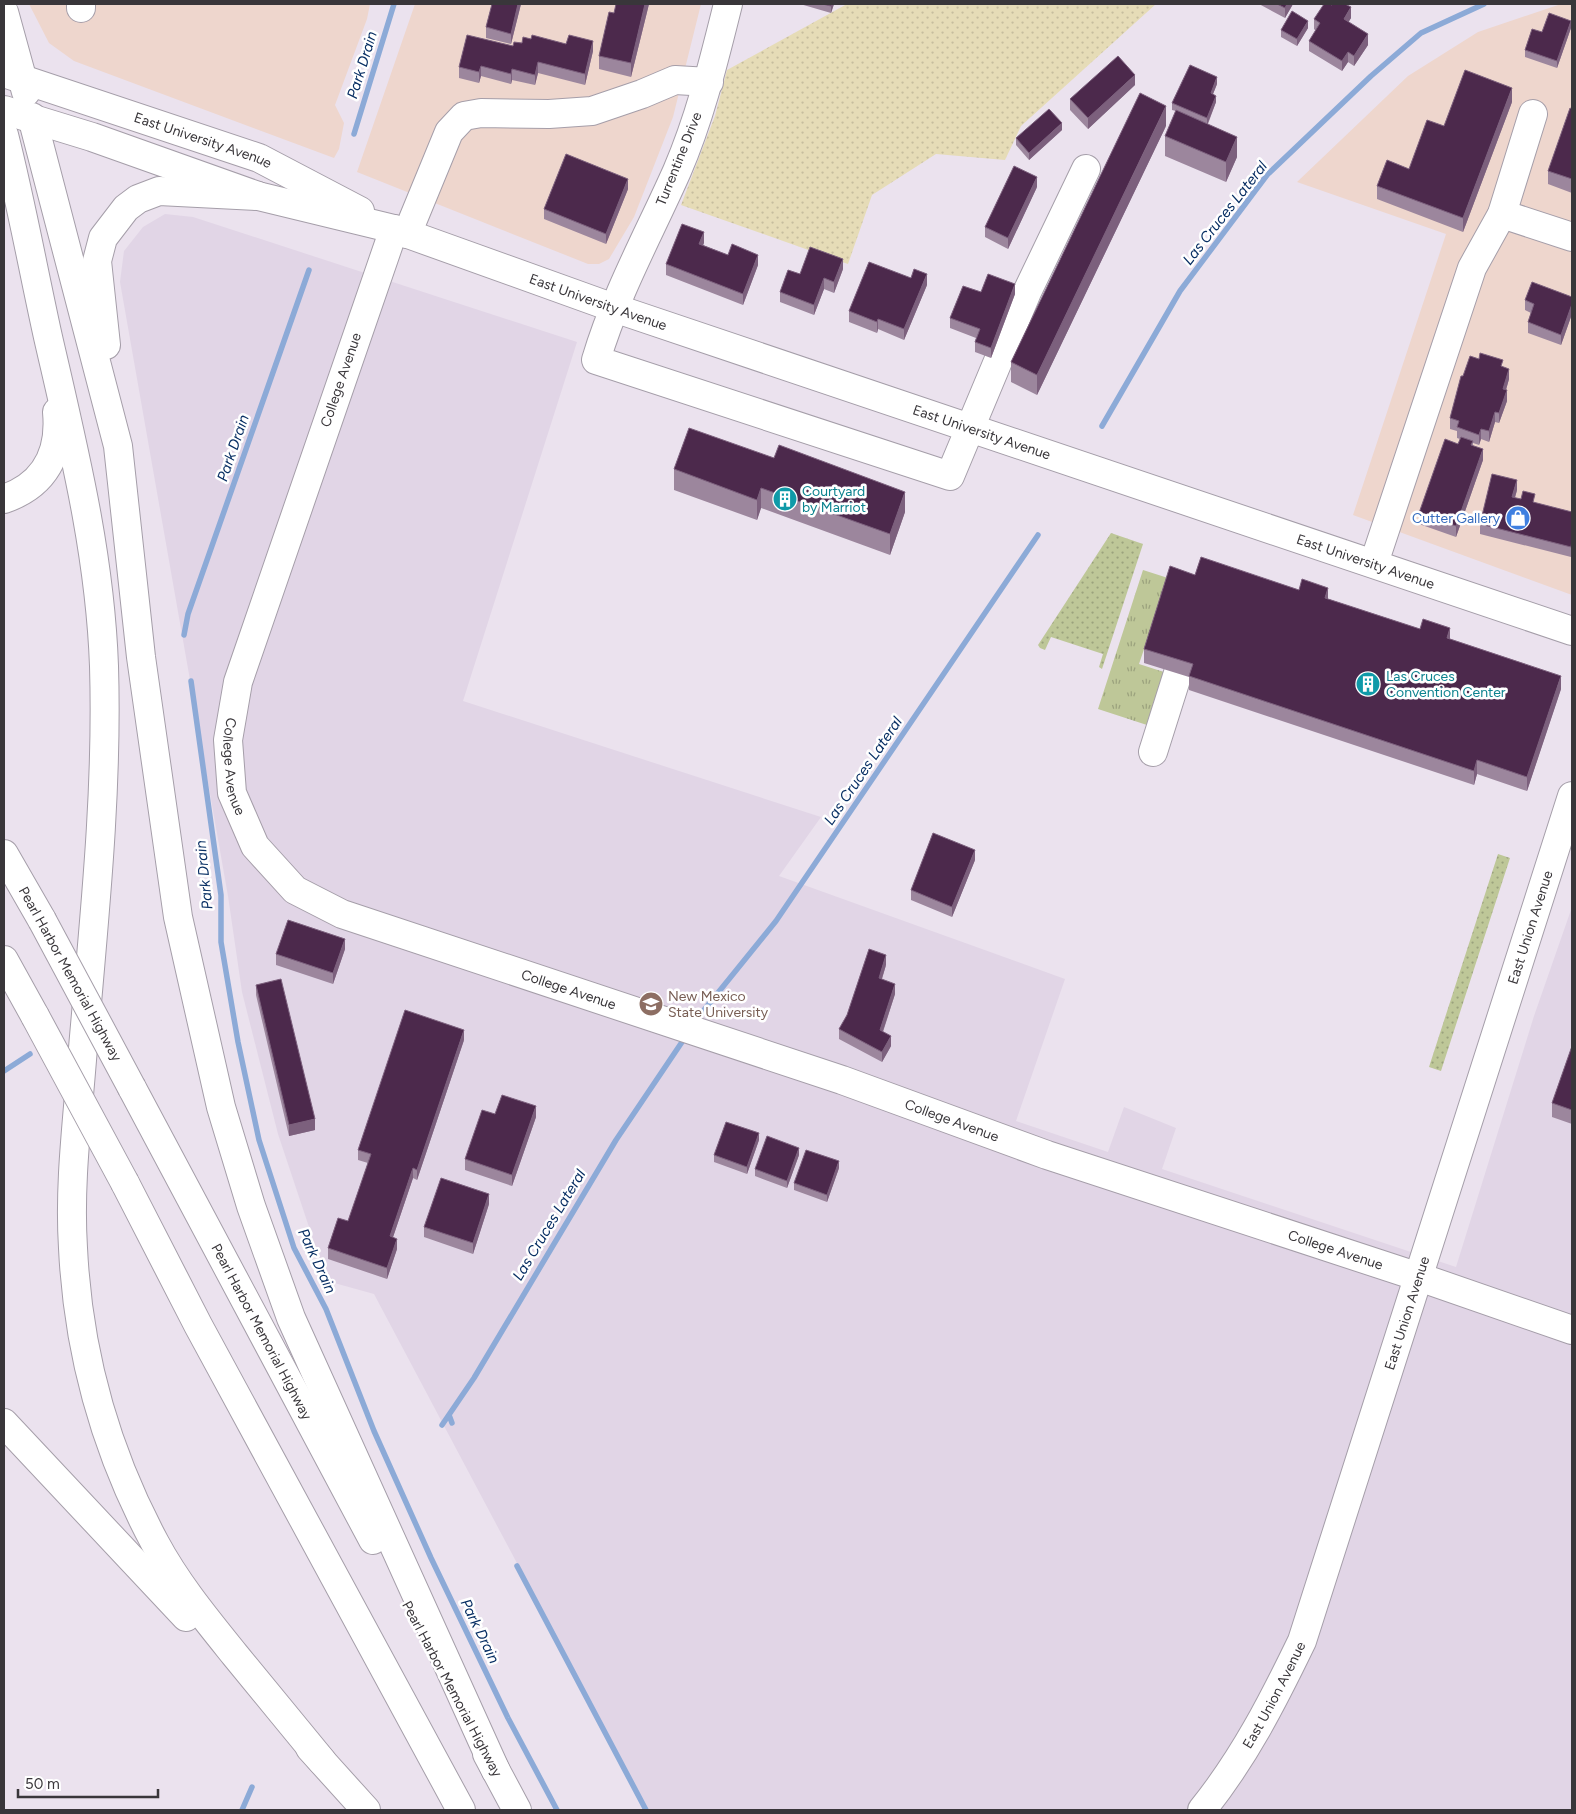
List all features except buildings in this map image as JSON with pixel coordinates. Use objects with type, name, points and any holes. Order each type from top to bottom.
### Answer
[{"type":"main road","name":"Turrentine Drive","points":[[728,4],[709,82],[677,170],[642,242],[614,308],[596,360],[950,476],[969,428]]},
{"type":"main road","points":[[4,12],[13,75],[32,117],[118,446]]},
{"type":"main road","name":"East University Avenue","points":[[13,75],[259,158],[400,232]]},
{"type":"main road","name":"College Avenue","points":[[709,82],[675,80],[642,94],[592,111],[549,114],[480,112],[464,116],[449,132],[400,232],[238,682],[228,740],[232,793],[255,846],[295,890],[342,914],[842,1080],[1047,1155],[1419,1277],[1572,1330]]},
{"type":"main road","name":"East University Avenue","points":[[4,110],[32,117],[258,196],[400,232],[614,308],[1572,631]]},
{"type":"main road","points":[[1374,564],[1472,268],[1502,214],[1533,114]]},
{"type":"main road","points":[[4,135],[48,336],[77,455],[100,600],[104,665],[103,792],[72,1208],[77,1296],[91,1380],[101,1418],[134,1502],[157,1547],[182,1588],[322,1761]]},
{"type":"main road","points":[[969,428],[1027,292],[1086,169]]},
{"type":"main road","points":[[4,182],[21,206]]},
{"type":"main road","points":[[258,196],[159,191],[138,199],[126,208],[103,238],[97,261],[141,657],[178,917],[221,1107],[251,1206],[291,1318],[496,1771]]},
{"type":"main road","points":[[1502,214],[1572,238]]},
{"type":"main road","points":[[4,499],[31,485],[48,467],[58,444],[58,415],[48,336]]},
{"type":"main road","points":[[1152,752],[1178,673]]},
{"type":"main road","name":"East Union Avenue","points":[[1202,1810],[1245,1751],[1302,1641],[1572,796]]},
{"type":"main road","name":"Pearl Harbor Memorial Highway","points":[[4,854],[42,920],[517,1810]]},
{"type":"main road","points":[[4,960],[125,1184],[198,1326],[461,1810]]},
{"type":"main road","points":[[4,1423],[366,1810]]},
{"type":"shaded area","points":[[29,4],[370,4],[367,19],[335,105],[344,123],[339,149],[334,158],[74,61],[49,43]]},
{"type":"shaded area","points":[[415,4],[701,4],[673,117],[634,217],[609,259],[599,264],[588,264],[357,172]]},
{"type":"shaded area","points":[[1561,4],[1572,4],[1572,595],[1353,515],[1446,234],[1297,182],[1408,76],[1478,32]]},
{"type":"shaded area","name":"New Mexico State University","points":[[165,214],[193,217],[577,342],[463,701],[821,817],[779,876],[1065,979],[1016,1121],[1108,1152],[1124,1107],[1176,1128],[1162,1169],[1456,1267],[1534,1016],[1572,907],[1572,1810],[648,1810],[374,1294],[327,1281],[278,1134],[242,992],[228,896],[120,282],[124,251],[143,227]]},
{"type":"green space","points":[[1111,533],[1143,544],[1102,669],[1099,667],[1103,654],[1051,637],[1045,650],[1038,645]]},
{"type":"green space","points":[[1143,570],[1168,578],[1139,664],[1167,673],[1150,726],[1098,709]]},
{"type":"green space","points":[[1498,854],[1510,858],[1441,1071],[1429,1067]]},
{"type":"sand","points":[[847,4],[1156,4],[1021,126],[1005,160],[936,154],[872,195],[848,264],[681,205],[715,116],[727,70]]},
{"type":"waterway","name":"Park Drain","points":[[354,134],[394,4]]},
{"type":"waterway","name":"Las Cruces Lateral","points":[[1102,426],[1180,291],[1267,175],[1371,76],[1421,33],[1484,4]]},
{"type":"waterway","name":"Park Drain","points":[[184,635],[188,614],[309,270]]},
{"type":"waterway","name":"Las Cruces Lateral","points":[[700,1015],[776,921],[1038,535]]},
{"type":"waterway","name":"Park Drain","points":[[191,681],[221,895],[221,942],[238,1042],[259,1140],[294,1248],[326,1309],[374,1431],[431,1558],[508,1718],[557,1810]]},
{"type":"waterway","name":"Las Cruces Lateral","points":[[442,1425],[474,1378],[616,1140],[682,1042]]},
{"type":"waterway","points":[[4,1071],[30,1054]]},
{"type":"waterway","name":"Las Cruces Lateral","points":[[449,1415],[452,1423]]},
{"type":"waterway","points":[[517,1566],[646,1810]]},
{"type":"waterway","name":"Las Cruces Lateral","points":[[242,1810],[252,1787]]},
{"type":"place","name":"Courtyard by Marriot","points":[[785,499]]},
{"type":"place","name":"Cutter Gallery","points":[[1518,518]]},
{"type":"place","name":"Las Cruces Convention Center","points":[[1368,684]]},
{"type":"place","name":"New Mexico State University","points":[[651,1004]]}]
